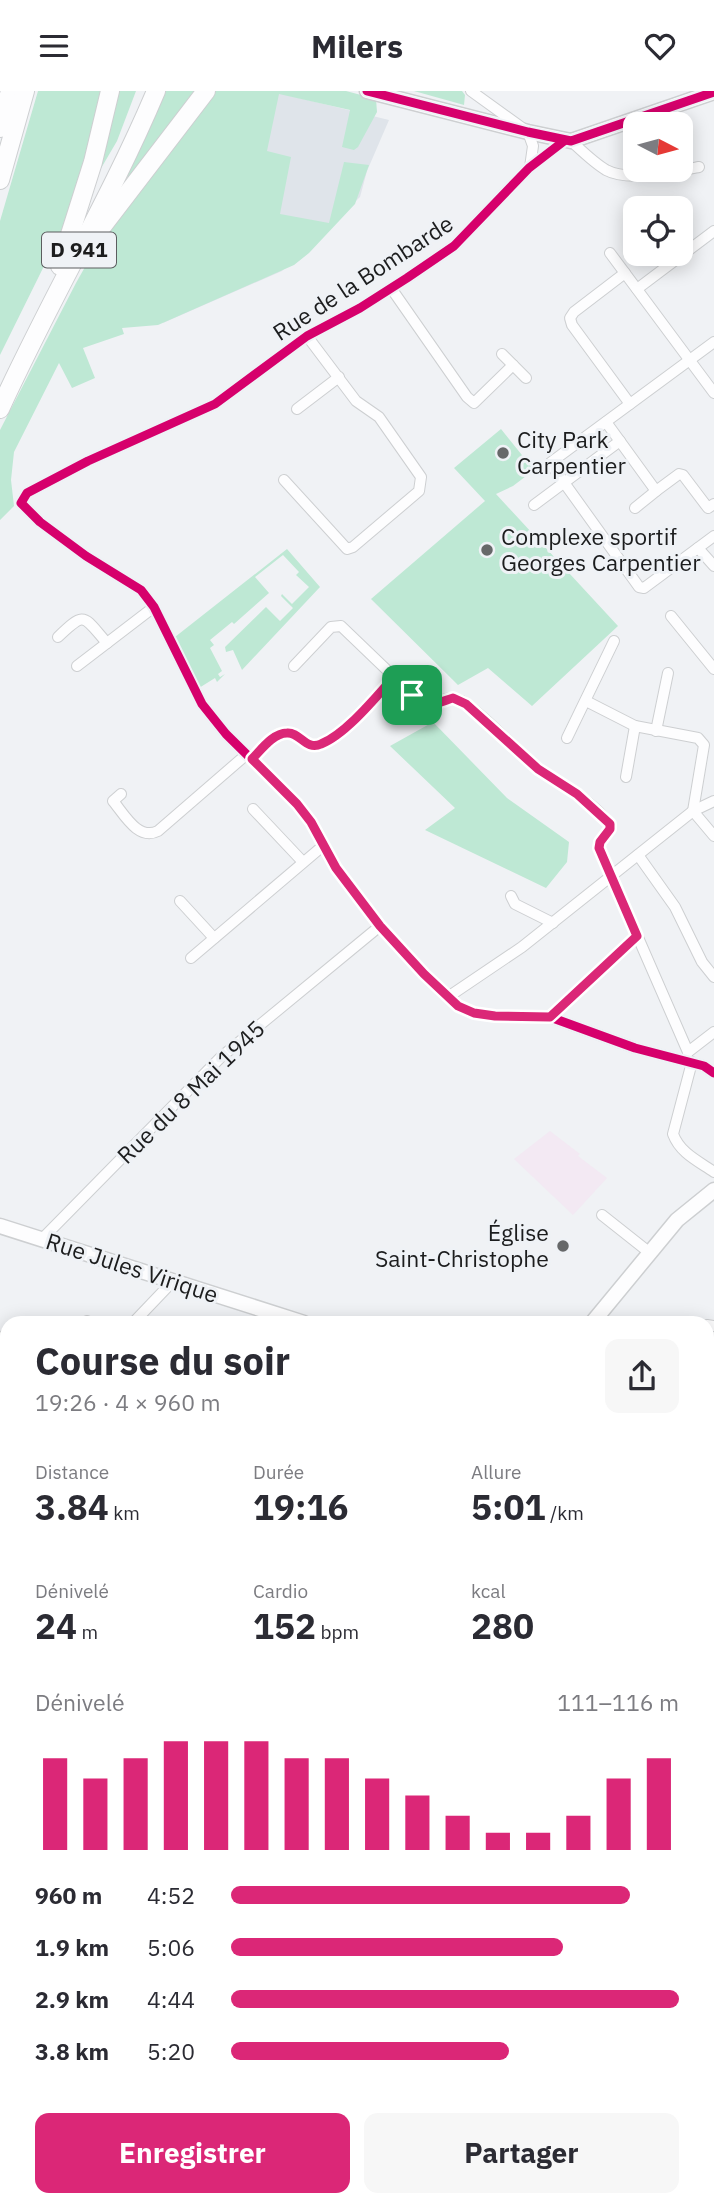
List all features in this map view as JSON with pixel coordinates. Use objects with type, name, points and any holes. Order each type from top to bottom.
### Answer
[{"type":"highway","points":[[0,128],[10,91]]},
{"type":"highway","points":[[0,180],[25,91]]},
{"type":"highway","name":"D 941","points":[[64,268],[110,91]]},
{"type":"highway","name":"D 941","points":[[0,409],[145,91]]},
{"type":"highway","name":"D 941","points":[[0,381],[119,175],[156,91]]},
{"type":"highway","name":"D 941","points":[[64,268],[82,257],[119,203],[206,91]]},
{"type":"street","points":[[367,91],[568,141],[607,170],[623,175],[661,174],[699,167]]},
{"type":"street","points":[[568,141],[714,92]]},
{"type":"street","points":[[472,118],[475,94],[527,132],[533,146],[530,168]]},
{"type":"street","name":"Rue de la Bombarde","points":[[154,607],[132,583],[86,556],[40,522],[21,503],[27,493],[88,461],[215,404],[307,336],[360,308],[454,246],[530,168],[568,141]]},
{"type":"street","points":[[637,289],[714,231]]},
{"type":"street","points":[[610,253],[714,393]]},
{"type":"street","points":[[625,274],[574,311],[570,318],[572,325],[630,404]]},
{"type":"street","points":[[391,288],[467,397],[474,403],[513,365]]},
{"type":"street","points":[[284,480],[347,549],[354,547],[420,489],[421,477],[379,417],[356,401],[307,336]]},
{"type":"street","points":[[714,342],[550,463],[639,587],[644,587],[714,535]]},
{"type":"street","points":[[502,354],[526,378]]},
{"type":"street","points":[[297,409],[339,377]]},
{"type":"street","points":[[606,422],[656,491]]},
{"type":"street","points":[[534,505],[620,441]]},
{"type":"street","points":[[635,508],[679,474],[683,475],[712,510]]},
{"type":"street","points":[[698,548],[714,566]]},
{"type":"street","points":[[77,666],[154,607],[202,704],[226,734],[297,804],[336,868],[380,926],[448,997],[464,1010],[474,1013],[550,1017],[635,1048],[689,1058],[714,1073]]},
{"type":"street","points":[[671,616],[714,669]]},
{"type":"street","points":[[58,637],[75,620],[81,618],[88,620],[107,643]]},
{"type":"street","points":[[294,666],[331,627],[336,625],[347,630],[416,698],[434,704],[450,698],[462,701],[538,769],[577,794],[608,821],[610,829],[599,845],[601,853],[689,1058]]},
{"type":"street","points":[[567,738],[614,641]]},
{"type":"street","points":[[656,731],[668,673]]},
{"type":"street","points":[[121,794],[113,801],[140,832],[149,834],[158,831],[272,740],[291,733],[309,745],[324,743],[357,716],[394,677]]},
{"type":"street","points":[[586,701],[635,726],[698,738],[704,745],[693,811]]},
{"type":"street","points":[[626,777],[635,726]]},
{"type":"street","points":[[448,997],[522,947],[693,811],[714,801]]},
{"type":"street","points":[[253,809],[303,862]]},
{"type":"street","points":[[693,811],[714,836]]},
{"type":"street","points":[[703,821],[714,824]]},
{"type":"street","points":[[191,957],[324,845]]},
{"type":"street","points":[[638,855],[675,907],[702,962],[714,977]]},
{"type":"street","points":[[511,896],[515,904],[553,923]]},
{"type":"street","points":[[180,901],[214,938]]},
{"type":"street","name":"Rue du 8 Mai 1945","points":[[42,1238],[221,1057],[380,926]]},
{"type":"street","points":[[550,1017],[637,936]]},
{"type":"street","points":[[714,1032],[689,1058],[673,1134],[682,1150],[714,1173]]},
{"type":"street","points":[[598,1316],[677,1220],[714,1190]]},
{"type":"street","points":[[602,1215],[650,1253]]},
{"type":"street","name":"Rue Jules Virique","points":[[0,1226],[283,1316]]},
{"type":"street","points":[[140,1316],[174,1280]]},
{"type":"shaded area","points":[[279,93],[389,120],[367,171],[360,197],[282,271],[163,323]]},
{"type":"shaded area","points":[[550,1131],[607,1178],[573,1215],[514,1159]]},
{"type":"green space","points":[[38,91],[136,91],[117,141],[45,264],[0,355],[0,221]]},
{"type":"green space","points":[[166,91],[346,91],[376,99],[377,112],[354,150],[342,147],[350,110],[279,94],[267,151],[291,157],[280,214],[329,223],[344,162],[369,165],[355,204],[309,253],[294,265],[158,325],[122,328],[124,334],[83,348],[95,378],[72,388],[59,363],[14,452],[11,480],[14,506],[0,520],[0,430],[103,235],[133,195],[127,175]]},
{"type":"green space","points":[[414,91],[462,91],[465,95],[464,105]]},
{"type":"green space","name":"Complexe sportif Georges Carpentier","points":[[501,429],[534,470],[513,486],[496,494],[618,626],[532,706],[488,668],[458,685],[371,599],[485,501],[454,468]]},
{"type":"green space","points":[[287,549],[320,587],[242,670],[233,650],[226,652],[225,647],[266,607],[280,621],[293,608],[282,594],[292,604],[309,587],[296,575],[299,572],[283,555],[255,577],[269,593],[234,624],[232,622],[210,640],[214,645],[210,648],[222,671],[218,674],[220,677],[225,674],[217,682],[215,678],[199,688],[175,637]]},
{"type":"green space","points":[[433,722],[507,798],[569,842],[567,862],[546,888],[425,830],[455,808],[390,746]]},
{"type":"cycle path","points":[[367,91],[571,141],[714,92]]},
{"type":"cycle path","points":[[564,141],[529,168],[454,246],[407,278],[360,308],[307,336],[215,404],[88,461],[27,493],[21,503],[40,522],[86,556],[141,590],[154,607],[202,704],[226,734],[297,804],[311,822],[336,868],[380,926],[458,1006],[473,1013],[495,1016],[550,1017],[635,1048],[704,1066],[714,1073]]},
{"type":"place","name":"City Park Carpentier","points":[[503,453]]},
{"type":"place","name":"Complexe sportif Georges Carpentier","points":[[487,550]]},
{"type":"place","name":"Église Saint-Christophe","points":[[563,1246]]},
{"type":"route","points":[[394,677],[412,695],[428,704],[450,698],[462,701],[515,750],[538,769],[577,794],[611,826],[599,848],[637,936],[550,1017],[495,1016],[474,1013],[458,1006],[380,926],[336,868],[311,822],[252,759],[278,735],[286,733],[291,733],[309,745],[324,743],[357,716],[394,677]]}]
